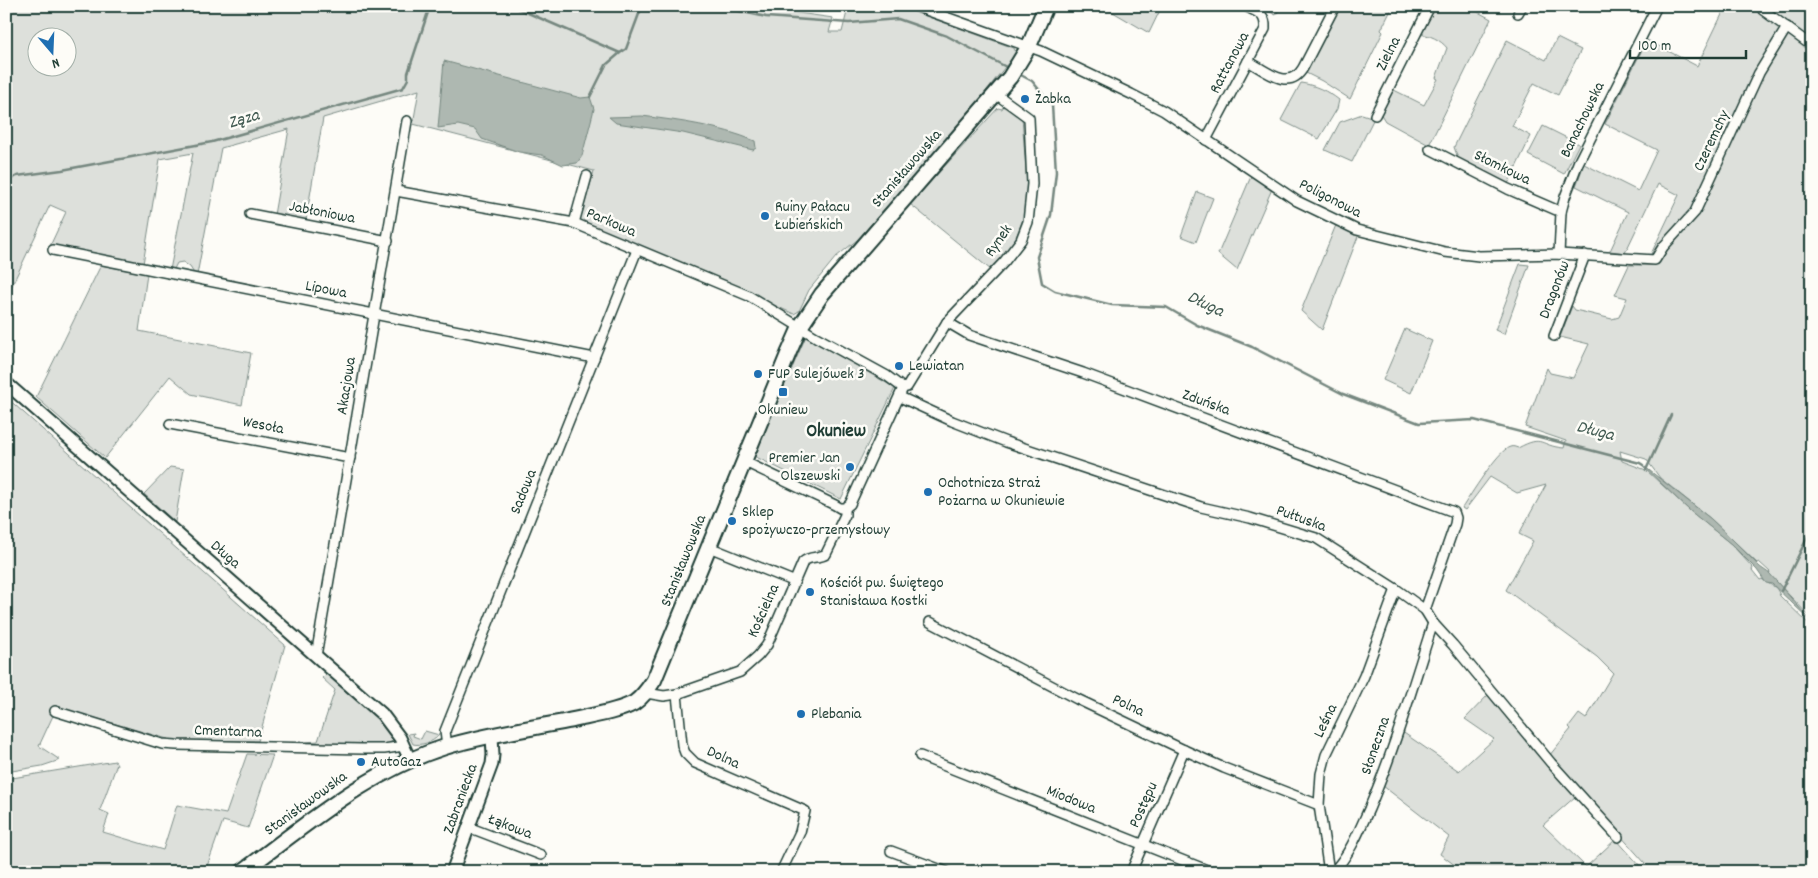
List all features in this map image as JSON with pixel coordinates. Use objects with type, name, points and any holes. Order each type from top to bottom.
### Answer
[{"type":"main road","name":"Stanisławowska","points":[[242,872],[363,784],[410,760],[448,747],[492,736],[587,717],[624,707],[646,693],[654,680],[800,327],[822,294],[1010,77],[1030,46],[1046,6]]},
{"type":"street","name":"Poligonowa","points":[[915,6],[1030,46],[1132,94],[1164,112],[1297,201],[1356,230],[1445,252],[1479,256],[1558,254],[1655,260]]},
{"type":"street","name":"Rattanowa","points":[[1206,140],[1265,29],[1265,22],[1261,14],[1245,6]]},
{"type":"street","points":[[1248,61],[1282,80],[1293,79],[1299,75],[1335,6]]},
{"type":"street","name":"Zielna","points":[[1375,115],[1430,6]]},
{"type":"street","name":"Banachowska","points":[[1558,254],[1565,198],[1578,163],[1658,6]]},
{"type":"street","points":[[1761,6],[1812,46]]},
{"type":"street","name":"Czeremchy","points":[[1655,260],[1663,247],[1695,212],[1759,73],[1787,27]]},
{"type":"street","name":"Rynek","points":[[845,508],[850,504],[903,388],[907,387],[947,322],[1004,262],[1021,240],[1028,222],[1032,184],[1029,118],[996,94]]},
{"type":"street","name":"Akacjowa","points":[[316,656],[407,121]]},
{"type":"street","name":"Słomkowa","points":[[1430,149],[1508,188],[1562,212]]},
{"type":"street","points":[[574,223],[587,176]]},
{"type":"street","name":"Parkowa","points":[[396,191],[574,223],[749,296],[800,327]]},
{"type":"street","name":"Jabłoniowa","points":[[250,214],[388,241]]},
{"type":"street","name":"Lipowa","points":[[53,250],[594,358]]},
{"type":"street","name":"Sadowa","points":[[448,747],[445,731],[637,250]]},
{"type":"street","name":"Dragonów","points":[[1554,336],[1585,256]]},
{"type":"street","name":"Zduńska","points":[[947,322],[954,328],[969,335],[1083,373],[1454,512],[1455,524],[1425,610]]},
{"type":"street","points":[[800,327],[887,376],[903,388]]},
{"type":"street","name":"Długa","points":[[6,383],[382,714],[392,726],[410,760]]},
{"type":"street","name":"Pułtuska","points":[[900,397],[952,422],[1006,442],[1201,507],[1250,518],[1316,538],[1425,610],[1433,623],[1550,763],[1618,837]]},
{"type":"street","name":"Wesoła","points":[[170,424],[350,458]]},
{"type":"street","points":[[743,461],[840,508],[845,508]]},
{"type":"street","name":"Kościelna","points":[[646,693],[664,696],[677,694],[740,672],[758,656],[767,644],[805,560],[826,554],[845,515],[845,508]]},
{"type":"street","points":[[708,548],[794,582]]},
{"type":"street","name":"Leśna","points":[[1329,872],[1319,805],[1321,774],[1326,755],[1361,683],[1396,590]]},
{"type":"street","name":"Polna","points":[[930,622],[1077,699],[1184,750],[1224,768],[1319,805]]},
{"type":"street","name":"Słoneczna","points":[[1333,872],[1343,862],[1357,835],[1387,766],[1433,623]]},
{"type":"street","name":"Dolna","points":[[677,694],[682,745],[685,753],[695,762],[805,811],[800,832],[781,872]]},
{"type":"street","name":"Cmentarna","points":[[55,711],[162,744],[362,749],[384,749],[404,746]]},
{"type":"street","name":"Zabraniecka","points":[[452,872],[492,764],[492,736]]},
{"type":"street","name":"Postępu","points":[[1131,872],[1184,750]]},
{"type":"street","name":"Miodowa","points":[[920,756],[1212,872]]},
{"type":"street","name":"Łąkowa","points":[[468,827],[540,855]]},
{"type":"street","points":[[891,850],[947,872]]},
{"type":"shaded area","points":[[6,6],[750,6],[833,18],[829,32],[842,32],[847,12],[884,6],[898,6],[1014,48],[1016,53],[961,123],[857,240],[836,257],[809,290],[799,311],[794,314],[580,220],[594,171],[413,124],[419,90],[323,118],[306,220],[274,215],[289,129],[221,148],[197,275],[183,262],[177,263],[173,271],[170,270],[193,153],[160,159],[143,264],[50,246],[66,212],[50,205],[6,298]]},
{"type":"shaded area","points":[[1107,6],[1162,6],[1149,33],[1106,8]]},
{"type":"shaded area","points":[[1258,6],[1281,6],[1276,15]]},
{"type":"shaded area","points":[[1341,6],[1393,6],[1381,30],[1383,32],[1350,99],[1306,73]]},
{"type":"shaded area","points":[[1434,6],[1467,6],[1491,19],[1429,145],[1385,121],[1380,113],[1392,89],[1424,105],[1438,79],[1436,78],[1447,48],[1435,38],[1419,35]]},
{"type":"shaded area","points":[[1726,6],[1812,6],[1812,619],[1769,574],[1770,572],[1759,562],[1757,563],[1711,519],[1660,478],[1646,459],[1620,451],[1622,461],[1646,470],[1689,510],[1731,544],[1753,568],[1752,570],[1760,580],[1762,579],[1775,587],[1780,596],[1812,627],[1812,872],[1464,872],[1440,854],[1449,837],[1383,786],[1401,731],[1459,771],[1494,739],[1465,719],[1488,695],[1544,762],[1576,796],[1543,825],[1586,867],[1616,839],[1641,867],[1645,863],[1549,756],[1571,729],[1569,727],[1579,714],[1586,719],[1613,673],[1597,657],[1506,590],[1533,541],[1519,534],[1546,485],[1517,493],[1490,477],[1465,510],[1462,508],[1499,456],[1510,447],[1518,448],[1537,441],[1564,448],[1566,441],[1525,427],[1547,368],[1550,373],[1573,378],[1589,344],[1560,337],[1572,306],[1575,310],[1612,319],[1619,317],[1627,298],[1615,295],[1629,265],[1652,265],[1651,254],[1679,195],[1658,184],[1625,253],[1610,251],[1628,212],[1576,186],[1584,164],[1638,191],[1657,150],[1605,124],[1647,40],[1697,66]]},
{"type":"shaded area","points":[[1557,38],[1581,50],[1558,95],[1534,83],[1512,126],[1531,136],[1508,184],[1463,163],[1458,158],[1454,147],[1507,40],[1546,60]]},
{"type":"shaded area","points":[[444,61],[581,98],[590,97],[594,109],[582,156],[577,163],[563,165],[542,155],[519,152],[482,139],[475,129],[458,125],[438,128]]},
{"type":"shaded area","points":[[1301,83],[1321,89],[1339,100],[1337,109],[1319,139],[1281,120]]},
{"type":"shaded area","points":[[1004,105],[1022,117],[1027,184],[1025,214],[1013,245],[991,270],[910,204],[998,108],[1002,109]]},
{"type":"shaded area","points":[[1362,114],[1374,118],[1352,162],[1325,150],[1340,122]]},
{"type":"shaded area","points":[[642,116],[728,131],[755,141],[756,148],[753,150],[683,133],[616,123],[609,117]]},
{"type":"shaded area","points":[[1543,126],[1579,144],[1564,174],[1528,155]]},
{"type":"shaded area","points":[[1252,174],[1272,189],[1237,270],[1218,254]]},
{"type":"shaded area","points":[[1197,192],[1213,198],[1196,242],[1181,236]]},
{"type":"shaded area","points":[[1336,225],[1359,234],[1322,330],[1301,311]]},
{"type":"shaded area","points":[[1520,264],[1529,265],[1504,334],[1495,330]]},
{"type":"shaded area","points":[[101,265],[147,274],[139,331],[251,353],[242,405],[191,394],[170,376],[105,458],[36,397]]},
{"type":"shaded area","points":[[1405,329],[1432,341],[1411,393],[1383,380]]},
{"type":"shaded area","points":[[806,336],[895,388],[841,499],[754,456]]},
{"type":"shaded area","points":[[6,397],[285,645],[258,741],[171,740],[57,707],[39,746],[60,760],[42,766],[6,772]]},
{"type":"shaded area","points":[[1640,463],[1711,519],[1760,567],[1770,574],[1812,622],[1772,584],[1766,583],[1757,570],[1731,544],[1689,510]]},
{"type":"shaded area","points":[[170,467],[184,469],[175,522],[144,494]]},
{"type":"shaded area","points":[[328,672],[375,713],[394,740],[386,745],[305,745],[305,742],[318,741],[335,690],[322,678]]},
{"type":"shaded area","points":[[425,731],[439,735],[427,743],[413,744],[408,734],[414,733],[413,736],[421,739]]},
{"type":"shaded area","points":[[247,754],[273,755],[248,828],[223,821],[205,872],[6,872],[6,779],[115,761],[117,764],[100,810],[109,814],[103,832],[163,850],[177,805],[226,814]]},
{"type":"waterway","name":"Ząza","points":[[6,182],[17,176],[62,170],[212,142],[403,88],[408,79],[408,73],[430,6]]},
{"type":"waterway","name":"Długa","points":[[512,6],[620,53],[626,49],[642,6]]},
{"type":"waterway","name":"Długa","points":[[716,6],[766,17],[849,23],[898,19],[947,36],[1010,69]]},
{"type":"waterway","points":[[590,97],[606,65],[620,53]]},
{"type":"waterway","name":"Długa","points":[[1017,73],[1032,81],[1052,105],[1056,172],[1051,215],[1037,257],[1042,283],[1055,291],[1112,305],[1166,307],[1197,325],[1252,347],[1343,394],[1419,423],[1474,420],[1643,465]]},
{"type":"waterway","points":[[1646,470],[1671,415]]},
{"type":"waterway","points":[[1781,591],[1812,528]]},
{"type":"place","name":"Żabka","points":[[1025,99]]},
{"type":"place","name":"Ruiny Pałacu Łubieńskich","points":[[765,216]]},
{"type":"place","name":"Lewiatan","points":[[899,366]]},
{"type":"place","name":"FUP Sulejówek 3","points":[[758,374]]},
{"type":"place","name":"Okuniew","points":[[783,392]]},
{"type":"place","name":"Premier Jan Olszewski","points":[[850,467]]},
{"type":"place","name":"Ochotnicza Straż Pożarna w Okuniewie","points":[[928,492]]},
{"type":"place","name":"Sklep spożywczo-przemysłowy","points":[[732,521]]},
{"type":"place","name":"Kościół pw. Świętego Stanisława Kostki","points":[[810,592]]},
{"type":"place","name":"Plebania","points":[[801,714]]},
{"type":"place","name":"AutoGaz","points":[[361,762]]},
{"type":"district","name":"Okuniew","points":[[836,432]]}]
